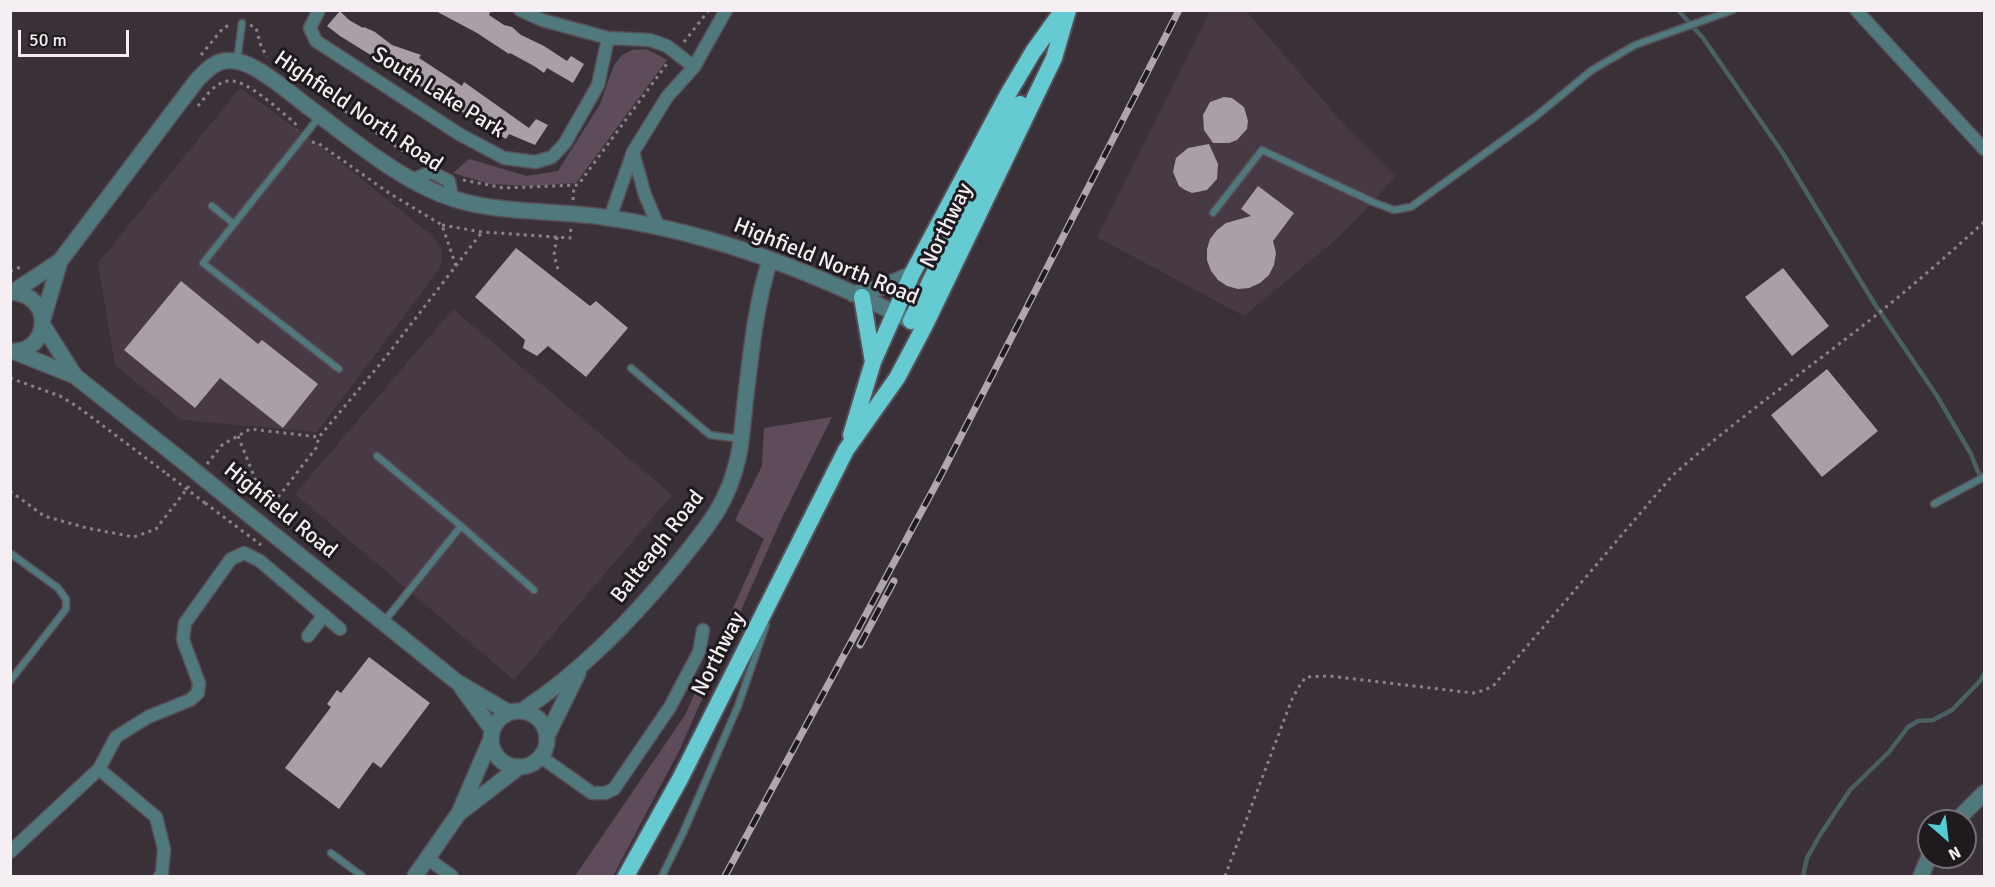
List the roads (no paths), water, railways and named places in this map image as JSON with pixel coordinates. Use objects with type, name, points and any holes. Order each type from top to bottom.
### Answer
[{"type":"highway","name":"Northway","points":[[846,450],[873,362],[912,274],[1008,94],[1033,52],[1063,10]]},
{"type":"highway","name":"Northway","points":[[626,876],[680,779],[846,450],[897,378],[918,324],[1054,58],[1068,10]]},
{"type":"highway","points":[[858,296],[873,362]]},
{"type":"street","name":"South Lake Park","points":[[319,10],[310,28],[316,41],[459,134],[504,158],[536,162],[552,157],[565,143],[598,85],[608,38]]},
{"type":"street","points":[[520,10],[542,20],[608,38],[650,40],[667,46],[694,67]]},
{"type":"street","points":[[610,218],[633,152],[667,97],[694,67],[726,10]]},
{"type":"street","points":[[1856,10],[1984,149]]},
{"type":"street","name":"Highfield North Road","points":[[12,292],[60,261],[197,80],[211,65],[237,60],[268,77],[400,173],[428,189],[484,206],[610,218],[721,242],[858,296],[918,324]]},
{"type":"street","points":[[633,152],[645,195],[658,228]]},
{"type":"street","name":"Balteagh Road","points":[[515,711],[581,668],[648,600],[715,517],[731,483],[741,439],[756,315],[770,260]]},
{"type":"street","name":"Highfield North Road","points":[[43,321],[60,261]]},
{"type":"street","points":[[858,296],[912,274]]},
{"type":"street","name":"Highfield Road","points":[[12,292],[31,297],[39,307],[43,321],[75,376]]},
{"type":"street","name":"Highfield Road","points":[[13,352],[26,349],[35,342],[42,332],[43,321]]},
{"type":"street","name":"Highfield Road","points":[[13,352],[75,376],[457,682],[515,711]]},
{"type":"street","points":[[10,852],[99,769],[116,737],[148,717],[190,700],[198,693],[199,683],[183,640],[185,623],[231,559],[244,552],[260,561],[340,628]]},
{"type":"street","points":[[308,636],[324,615]]},
{"type":"street","points":[[541,757],[592,793],[605,793],[614,789],[670,706],[699,652],[704,630]]},
{"type":"street","name":"Balteagh Road","points":[[547,736],[581,668]]},
{"type":"street","name":"Highfield Road","points":[[457,682],[492,734]]},
{"type":"street","points":[[415,876],[459,813],[496,722],[515,711],[533,714],[539,718],[547,736],[546,749],[541,757],[535,762],[519,767],[459,813]]},
{"type":"street","points":[[492,734],[496,755],[510,766],[519,767]]},
{"type":"street","points":[[99,769],[156,817],[164,849],[165,875]]},
{"type":"street","points":[[1968,809],[1984,793]]},
{"type":"street","points":[[428,859],[452,876]]},
{"type":"lane","points":[[1213,213],[1262,150],[1373,202],[1394,210],[1411,207],[1535,117],[1592,70],[1635,45],[1733,10]]},
{"type":"lane","points":[[237,60],[242,23]]},
{"type":"lane","points":[[320,116],[203,262],[339,369]]},
{"type":"lane","points":[[212,206],[234,224]]},
{"type":"lane","points":[[631,368],[710,435],[741,439]]},
{"type":"lane","points":[[377,456],[534,590]]},
{"type":"lane","points":[[1934,504],[1984,477]]},
{"type":"lane","points":[[383,623],[461,526]]},
{"type":"lane","points":[[10,553],[58,588],[66,599],[66,609],[10,681]]},
{"type":"lane","points":[[662,876],[738,706],[781,579]]},
{"type":"lane","points":[[331,854],[362,876]]},
{"type":"waterway","points":[[1678,10],[1703,38],[1782,152],[1874,303],[1937,396],[1984,479]]},
{"type":"waterway","points":[[1803,876],[1807,858],[1850,790],[1889,752],[1908,727],[1918,721],[1933,720],[1952,710],[1984,674]]},
{"type":"railway","points":[[725,876],[940,477],[1179,10]]},
{"type":"railway","points":[[860,645],[894,581]]}]
